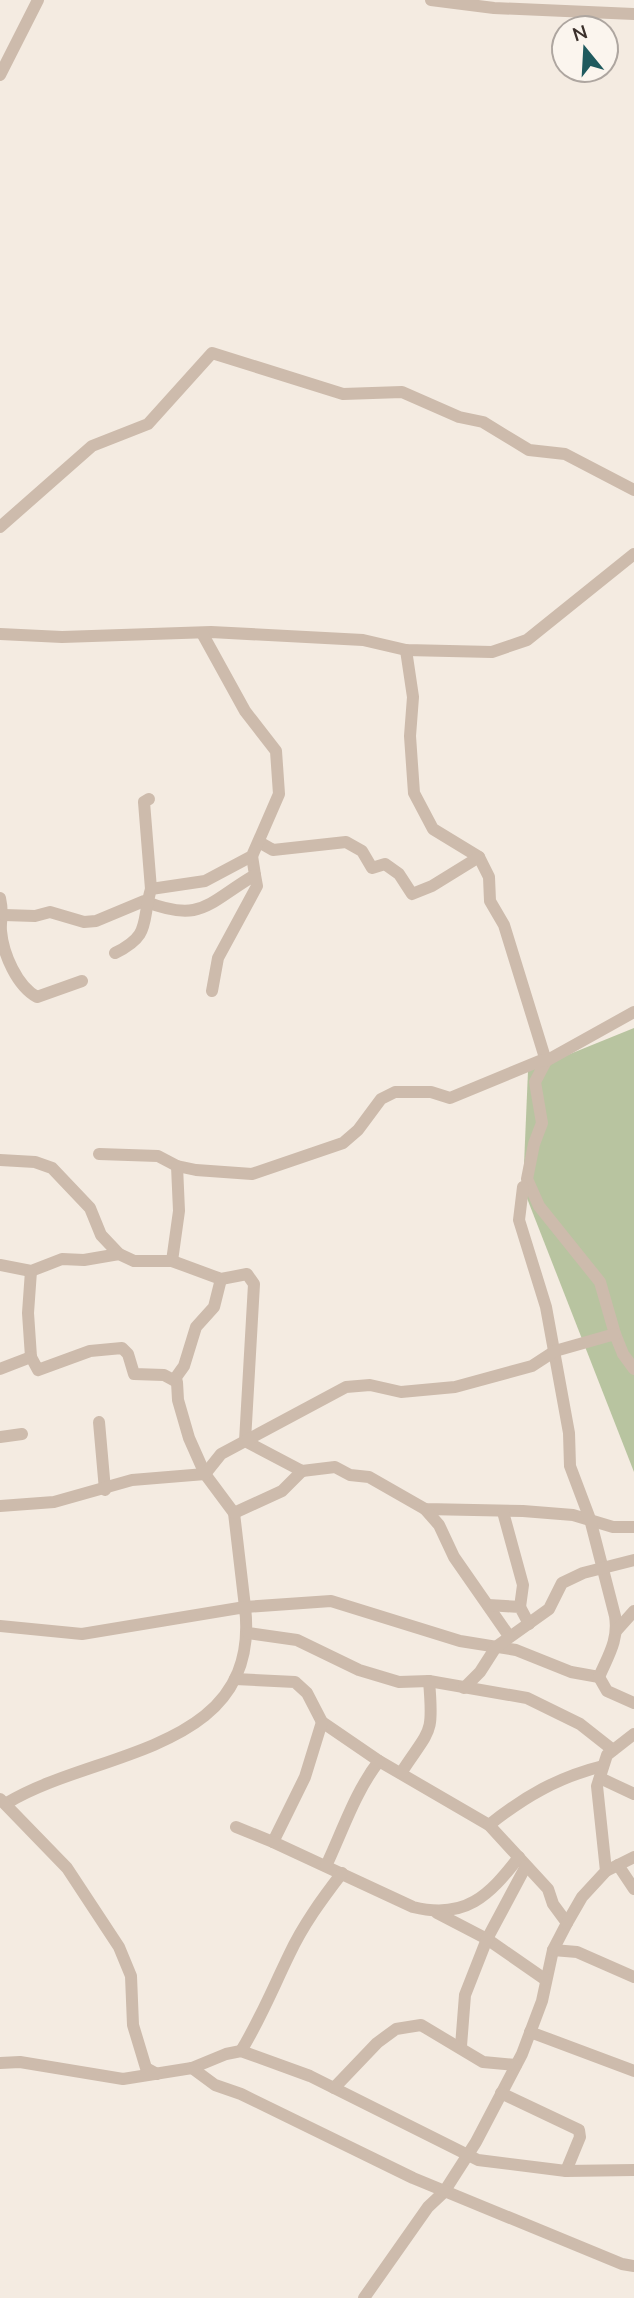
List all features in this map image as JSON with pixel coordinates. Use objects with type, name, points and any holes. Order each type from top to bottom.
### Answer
[{"type":"street","points":[[0,75],[38,0]]},
{"type":"street","points":[[431,0],[494,8],[634,14]]},
{"type":"street","points":[[0,527],[92,446],[148,424],[212,353],[343,394],[402,392],[459,417],[483,422],[529,450],[565,454],[634,489]]},
{"type":"street","points":[[0,634],[62,637],[202,633],[363,640],[406,650],[492,652],[527,640],[634,554]]},
{"type":"street","points":[[202,633],[245,711],[276,751],[279,794],[253,856],[257,886],[218,958],[212,991]]},
{"type":"street","points":[[406,650],[413,697],[410,736],[414,793],[433,829],[479,857],[489,877],[490,901],[504,925],[546,1061],[535,1082],[542,1123],[534,1144],[527,1179],[539,1206],[600,1282],[615,1334],[623,1354],[634,1369]]},
{"type":"street","points":[[115,953],[140,937],[146,926],[147,902],[151,889],[144,802],[149,799]]},
{"type":"street","points":[[258,842],[273,850],[346,842],[362,851],[372,868],[385,864],[399,874],[412,894],[432,886],[479,857]]},
{"type":"street","points":[[151,889],[205,881],[253,856]]},
{"type":"street","points":[[4,915],[35,916],[50,912],[84,922],[96,922],[147,902],[161,909],[196,912],[255,875]]},
{"type":"street","points":[[0,898],[4,915],[0,929],[6,953],[24,990],[37,997],[82,981]]},
{"type":"street","points":[[99,1154],[158,1156],[177,1166],[252,1174],[343,1143],[358,1130],[381,1100],[395,1092],[431,1092],[450,1098],[542,1060],[546,1061],[634,1012]]},
{"type":"street","points":[[0,1160],[35,1162],[52,1168],[90,1208],[101,1235],[119,1254],[134,1261],[172,1261],[221,1279],[247,1274],[254,1284],[245,1441]]},
{"type":"street","points":[[172,1261],[178,1211],[177,1166]]},
{"type":"street","points":[[523,1188],[519,1220],[546,1307],[569,1433],[570,1466],[590,1519],[617,1630],[613,1647],[599,1677]]},
{"type":"street","points":[[0,1265],[31,1271],[62,1259],[84,1260],[119,1254]]},
{"type":"street","points":[[31,1271],[28,1313],[31,1357],[38,1370],[90,1351],[122,1348],[128,1354],[134,1374],[164,1375],[177,1381],[178,1400],[189,1438],[205,1474],[234,1513],[248,1633],[245,1653],[235,1679],[218,1706],[194,1724],[106,1766],[35,1786],[4,1801],[28,1831],[67,1868],[119,1947],[131,1976],[133,2025],[139,2049],[146,2068],[157,2074]]},
{"type":"street","points":[[174,1380],[184,1366],[196,1327],[214,1307],[221,1279]]},
{"type":"street","points":[[0,1506],[54,1502],[105,1490],[132,1480],[205,1474],[221,1454],[346,1387],[370,1385],[401,1392],[455,1387],[532,1366],[555,1351],[615,1334]]},
{"type":"street","points":[[0,1369],[31,1357]]},
{"type":"street","points":[[99,1422],[105,1490]]},
{"type":"street","points":[[0,1437],[22,1434]]},
{"type":"street","points":[[245,1441],[302,1471],[335,1467],[350,1475],[369,1477],[425,1508],[439,1525],[454,1557],[509,1636]]},
{"type":"street","points":[[234,1513],[274,1496],[302,1471]]},
{"type":"street","points":[[425,1508],[523,1511],[590,1519],[613,1527],[634,1527]]},
{"type":"street","points":[[503,1512],[523,1585],[520,1607],[529,1624]]},
{"type":"street","points":[[464,1688],[480,1672],[496,1647],[549,1609],[562,1583],[583,1573],[634,1560]]},
{"type":"street","points":[[0,1626],[82,1634],[245,1607],[331,1601],[460,1641],[538,1657],[571,1672],[599,1677]]},
{"type":"street","points":[[488,1605],[520,1607]]},
{"type":"street","points":[[617,1630],[634,1611]]},
{"type":"street","points":[[248,1633],[297,1640],[359,1670],[398,1682],[429,1681],[527,1698],[580,1724],[613,1750]]},
{"type":"street","points":[[599,1677],[607,1691],[634,1703]]},
{"type":"street","points":[[235,1679],[295,1682],[307,1692],[322,1722],[379,1761],[489,1825],[548,1889],[553,1903],[567,1923]]},
{"type":"street","points":[[401,1773],[430,1734],[433,1722],[429,1681]]},
{"type":"street","points":[[273,1842],[305,1777],[322,1722]]},
{"type":"street","points":[[606,1871],[597,1786],[607,1755],[634,1734]]},
{"type":"street","points":[[326,1866],[352,1811],[354,1799],[379,1761]]},
{"type":"street","points":[[489,1825],[518,1801],[570,1774],[601,1772],[634,1794]]},
{"type":"street","points":[[236,1827],[413,1907],[437,1913],[487,1939],[547,1980]]},
{"type":"street","points":[[364,2298],[428,2207],[444,2192],[476,2142],[516,2065],[530,2032],[554,1950],[582,1897],[606,1871],[634,1857]]},
{"type":"street","points":[[437,1913],[483,1898],[523,1862]]},
{"type":"street","points":[[461,2046],[465,1995],[487,1939],[523,1862]]},
{"type":"street","points":[[618,1865],[634,1889]]},
{"type":"street","points":[[241,2051],[263,2015],[308,1920],[342,1873]]},
{"type":"street","points":[[554,1950],[577,1952],[634,1977]]},
{"type":"street","points":[[334,2088],[377,2043],[396,2029],[421,2025],[461,2046],[483,2062],[516,2065]]},
{"type":"street","points":[[530,2032],[634,2071]]},
{"type":"street","points":[[0,2063],[20,2062],[123,2079],[192,2068],[241,2051],[334,2088],[478,2160],[566,2171],[633,2169]]},
{"type":"street","points":[[192,2068],[215,2085],[253,2100],[444,2192],[622,2264],[634,2266]]},
{"type":"street","points":[[501,2093],[579,2130],[580,2137],[566,2171]]},
{"type":"green space","points":[[634,1028],[634,1472],[523,1188],[528,1071]]}]
